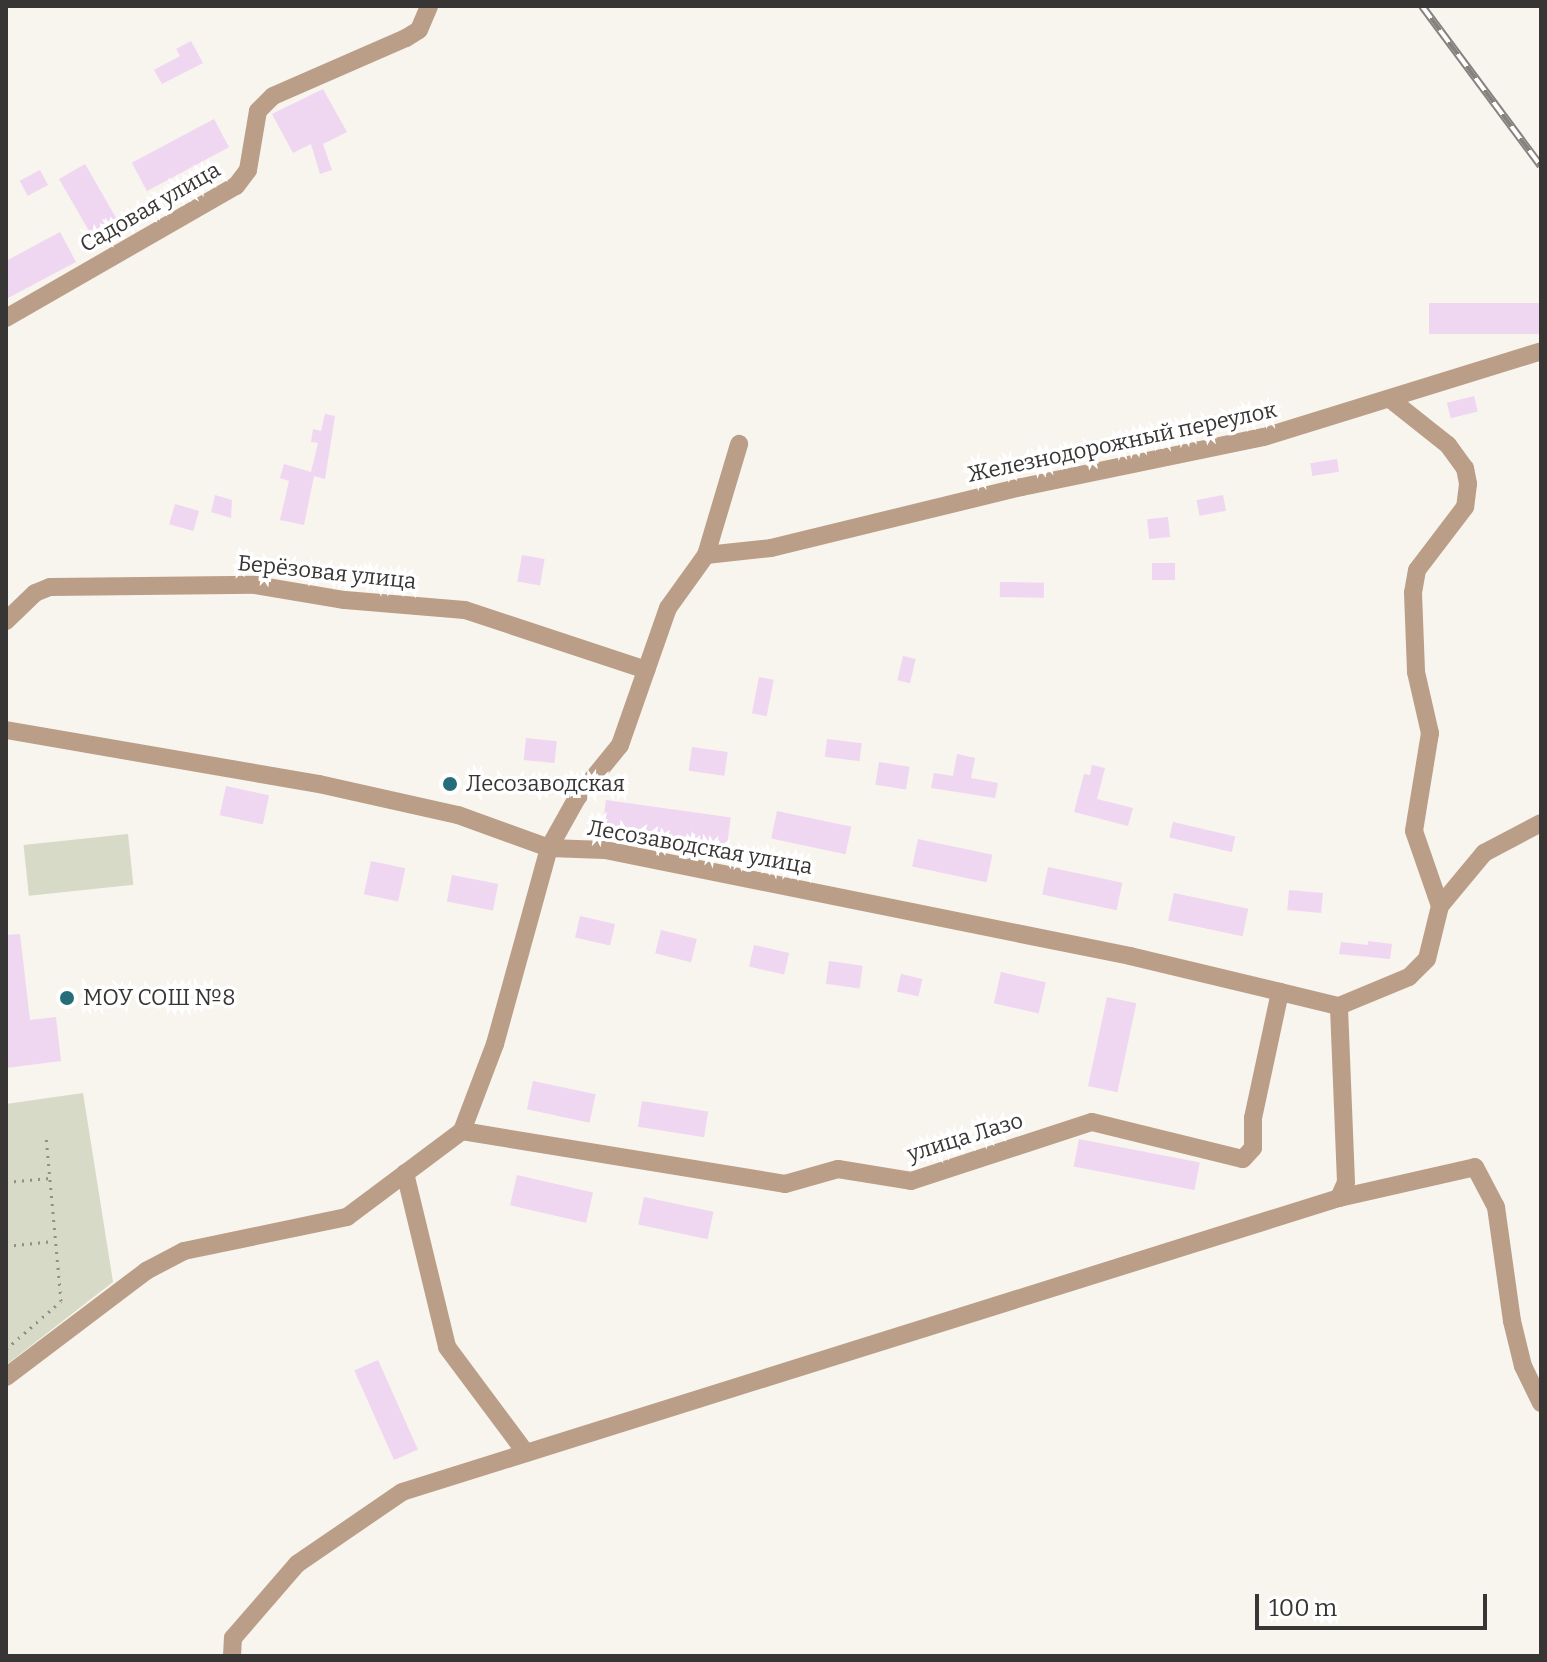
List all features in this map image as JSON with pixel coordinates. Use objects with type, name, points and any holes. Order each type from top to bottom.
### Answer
[{"type":"street","name":"Садовая улица","points":[[6,318],[236,186],[248,170],[258,111],[273,96],[406,38],[419,30],[429,6]]},
{"type":"street","name":"Железнодорожный переулок","points":[[706,555],[771,548],[1022,487],[1264,437],[1541,351]]},
{"type":"street","points":[[1390,399],[1448,445],[1465,468],[1468,484],[1465,507],[1417,570],[1413,593],[1416,672],[1430,733],[1414,831],[1440,906]]},
{"type":"street","points":[[6,1377],[146,1271],[184,1251],[347,1217],[462,1131],[495,1044],[549,848],[577,798],[620,745],[668,608],[706,555],[739,444]]},
{"type":"street","name":"Берёзовая улица","points":[[6,621],[35,593],[50,587],[255,585],[345,600],[465,610],[646,670]]},
{"type":"street","name":"Лесозаводская улица","points":[[6,730],[319,784],[458,815],[549,848],[605,850],[1130,956],[1339,1006]]},
{"type":"street","points":[[1339,1198],[1346,1182],[1339,1006],[1409,977],[1427,959],[1440,906],[1484,853],[1541,823]]},
{"type":"street","name":"улица Лазо","points":[[462,1131],[785,1184],[838,1169],[911,1181],[1092,1122],[1243,1159],[1253,1148],[1253,1118],[1280,992]]},
{"type":"street","points":[[232,1656],[233,1638],[297,1564],[402,1492],[1339,1198],[1475,1167],[1496,1207],[1512,1321],[1523,1366],[1541,1403]]},
{"type":"street","points":[[405,1173],[447,1347],[526,1453]]},
{"type":"path","points":[[6,1349],[61,1301],[46,1137]]},
{"type":"path","points":[[6,1182],[50,1178]]},
{"type":"path","points":[[6,1246],[55,1241]]},
{"type":"green space","points":[[128,834],[133,885],[29,896],[24,845]]},
{"type":"green space","points":[[83,1093],[113,1282],[6,1365],[6,1104]]},
{"type":"building","points":[[191,41],[203,63],[162,84],[154,70],[180,56],[176,49]]},
{"type":"building","points":[[323,89],[347,132],[323,144],[332,170],[320,174],[311,144],[293,153],[272,114]]},
{"type":"building","points":[[214,119],[229,147],[147,191],[132,163]]},
{"type":"building","points":[[85,164],[125,233],[99,248],[59,179]]},
{"type":"building","points":[[40,170],[48,185],[28,196],[20,181]]},
{"type":"building","points":[[60,232],[76,262],[6,299],[6,261]]},
{"type":"building","points":[[1429,303],[1541,303],[1541,334],[1429,334]]},
{"type":"building","points":[[1474,396],[1478,412],[1451,418],[1447,403]]},
{"type":"building","points":[[325,414],[335,416],[325,479],[314,476],[304,525],[280,520],[289,481],[280,478],[284,464],[311,472],[318,443],[311,442],[313,429],[321,431]]},
{"type":"building","points":[[1337,459],[1339,472],[1312,476],[1310,463]]},
{"type":"building","points":[[215,495],[232,500],[231,518],[211,512]]},
{"type":"building","points":[[1223,495],[1226,511],[1200,516],[1196,500]]},
{"type":"building","points":[[175,504],[199,511],[193,531],[169,524]]},
{"type":"building","points":[[1168,517],[1170,537],[1149,539],[1147,519]]},
{"type":"building","points":[[522,555],[545,559],[540,586],[517,582]]},
{"type":"building","points":[[1152,563],[1175,563],[1175,580],[1152,580]]},
{"type":"building","points":[[1000,582],[1044,583],[1044,598],[1000,597]]},
{"type":"building","points":[[903,656],[916,659],[910,683],[897,680]]},
{"type":"building","points":[[759,677],[774,680],[767,716],[752,713]]},
{"type":"building","points":[[526,738],[557,741],[555,763],[524,760]]},
{"type":"building","points":[[827,739],[862,743],[860,761],[825,757]]},
{"type":"building","points":[[692,747],[728,752],[724,776],[689,771]]},
{"type":"building","points":[[957,754],[975,758],[971,778],[998,783],[995,798],[931,788],[934,773],[953,776]]},
{"type":"building","points":[[879,762],[910,767],[906,790],[875,785]]},
{"type":"building","points":[[1092,765],[1105,768],[1097,799],[1133,808],[1128,826],[1074,812],[1084,774],[1090,775]]},
{"type":"building","points":[[226,786],[269,795],[263,824],[220,815]]},
{"type":"building","points":[[606,800],[731,818],[727,846],[602,829]]},
{"type":"building","points":[[777,811],[851,827],[846,854],[771,838]]},
{"type":"building","points":[[1173,822],[1235,836],[1232,852],[1169,838]]},
{"type":"building","points":[[918,839],[992,855],[987,882],[912,866]]},
{"type":"building","points":[[371,861],[405,868],[398,902],[364,894]]},
{"type":"building","points":[[1048,867],[1122,883],[1117,910],[1042,894]]},
{"type":"building","points":[[452,875],[498,884],[493,910],[447,902]]},
{"type":"building","points":[[1289,890],[1323,893],[1321,913],[1287,910]]},
{"type":"building","points":[[1174,893],[1248,909],[1243,936],[1168,920]]},
{"type":"building","points":[[580,916],[615,924],[610,946],[575,937]]},
{"type":"building","points":[[661,930],[697,939],[691,962],[655,953]]},
{"type":"building","name":"МОУ СОШ №8","points":[[20,934],[30,1020],[56,1017],[61,1061],[6,1068],[6,935]]},
{"type":"building","points":[[1368,941],[1392,944],[1390,959],[1339,954],[1341,942],[1368,945]]},
{"type":"building","points":[[754,945],[789,953],[784,975],[749,966]]},
{"type":"building","points":[[829,961],[863,966],[859,989],[826,984]]},
{"type":"building","points":[[1001,972],[1046,982],[1039,1014],[994,1003]]},
{"type":"building","points":[[901,974],[922,979],[918,996],[897,992]]},
{"type":"building","points":[[1107,997],[1136,1003],[1117,1092],[1088,1086]]},
{"type":"building","points":[[533,1081],[596,1094],[590,1123],[527,1109]]},
{"type":"building","points":[[642,1101],[708,1111],[704,1137],[638,1127]]},
{"type":"building","points":[[1079,1139],[1200,1162],[1194,1190],[1074,1166]]},
{"type":"building","points":[[517,1175],[593,1193],[586,1223],[510,1205]]},
{"type":"building","points":[[644,1197],[713,1212],[708,1239],[638,1224]]},
{"type":"building","points":[[378,1360],[418,1450],[394,1460],[354,1371]]},
{"type":"railway","points":[[1422,6],[1541,166]]},
{"type":"place","name":"Лесозаводская","points":[[450,784]]},
{"type":"place","name":"МОУ СОШ №8","points":[[67,998]]}]
